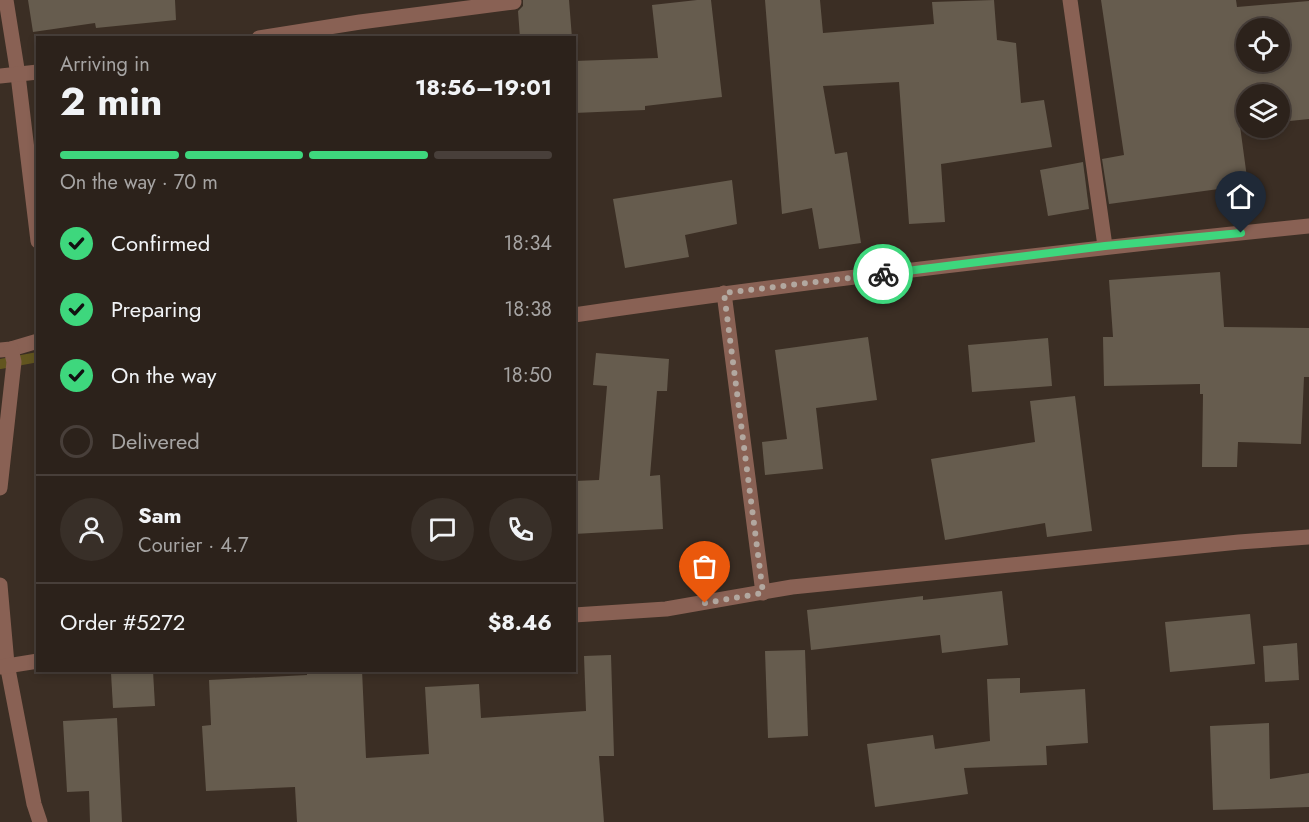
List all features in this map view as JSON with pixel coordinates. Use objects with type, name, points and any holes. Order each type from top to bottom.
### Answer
[{"type":"street","points":[[6,0],[18,75],[36,225]]},
{"type":"street","points":[[1070,0],[1105,246]]},
{"type":"street","points":[[272,36],[514,2]]},
{"type":"street","points":[[0,76],[36,72]]},
{"type":"street","points":[[576,315],[724,293],[1105,246],[1309,226]]},
{"type":"street","points":[[724,293],[763,593]]},
{"type":"street","points":[[0,488],[14,362],[6,349],[36,342]]},
{"type":"street","points":[[576,615],[666,609],[792,586],[1309,537]]},
{"type":"street","points":[[0,585],[4,666],[40,822]]},
{"type":"street","points":[[4,666],[36,661]]},
{"type":"building","points":[[28,0],[175,0],[176,20],[96,28],[95,23],[33,32]]},
{"type":"building","points":[[523,0],[569,0],[572,36],[520,36],[518,11],[523,6]]},
{"type":"building","points":[[711,0],[722,97],[645,106],[645,110],[576,113],[576,61],[658,58],[652,5]]},
{"type":"building","points":[[765,0],[820,0],[823,33],[934,24],[932,2],[994,0],[997,40],[1016,43],[1021,103],[1044,100],[1052,147],[941,164],[945,222],[909,224],[899,82],[823,86],[835,154],[847,152],[861,243],[819,249],[812,208],[782,214]]},
{"type":"building","points":[[1101,0],[1236,0],[1237,7],[1309,1],[1309,119],[1290,121],[1290,84],[1236,84],[1236,138],[1242,138],[1248,185],[1109,204],[1102,159],[1124,155]]},
{"type":"building","points":[[1083,162],[1089,209],[1048,216],[1040,170]]},
{"type":"building","points":[[732,180],[737,224],[685,235],[689,257],[625,268],[613,199]]},
{"type":"building","points":[[1220,272],[1224,327],[1309,328],[1309,377],[1304,377],[1301,444],[1238,442],[1237,467],[1202,467],[1203,394],[1200,394],[1200,384],[1104,386],[1103,337],[1113,337],[1109,280]]},
{"type":"building","points":[[868,337],[877,400],[816,408],[823,469],[765,475],[762,442],[787,439],[775,350]]},
{"type":"building","points":[[1048,338],[1052,386],[972,392],[968,345]]},
{"type":"building","points":[[596,353],[669,359],[667,391],[657,391],[650,476],[660,475],[663,529],[576,534],[576,481],[599,480],[607,386],[593,385]]},
{"type":"building","points":[[1075,396],[1092,531],[1047,537],[1045,523],[945,540],[931,459],[1035,442],[1030,401]]},
{"type":"building","points":[[1002,591],[1008,645],[942,653],[940,635],[811,650],[807,610],[923,596],[923,600]]},
{"type":"building","points":[[1250,614],[1255,664],[1170,672],[1165,622]]},
{"type":"building","points":[[1297,643],[1299,680],[1265,682],[1263,646]]},
{"type":"building","points":[[805,650],[808,736],[768,738],[765,651]]},
{"type":"building","points":[[611,655],[614,756],[599,756],[604,822],[297,822],[295,787],[206,791],[202,726],[211,725],[209,680],[307,675],[307,672],[362,672],[366,758],[429,754],[425,687],[479,684],[481,718],[586,711],[584,656]]},
{"type":"building","points":[[153,672],[155,706],[113,708],[111,673]]},
{"type":"building","points":[[1020,678],[1020,693],[1085,689],[1088,743],[1046,746],[1047,765],[964,768],[968,794],[875,807],[867,744],[933,735],[935,749],[990,741],[987,679]]},
{"type":"building","points":[[117,718],[122,822],[90,822],[89,791],[67,792],[63,721]]},
{"type":"building","points":[[1269,723],[1270,779],[1309,773],[1309,807],[1213,810],[1210,726]]},
{"type":"waterway","points":[[0,364],[36,357]]},
{"type":"way so far","points":[[705,603],[763,593],[724,293],[883,274]]},
{"type":"route","points":[[883,274],[1105,246],[1241,233]]}]
